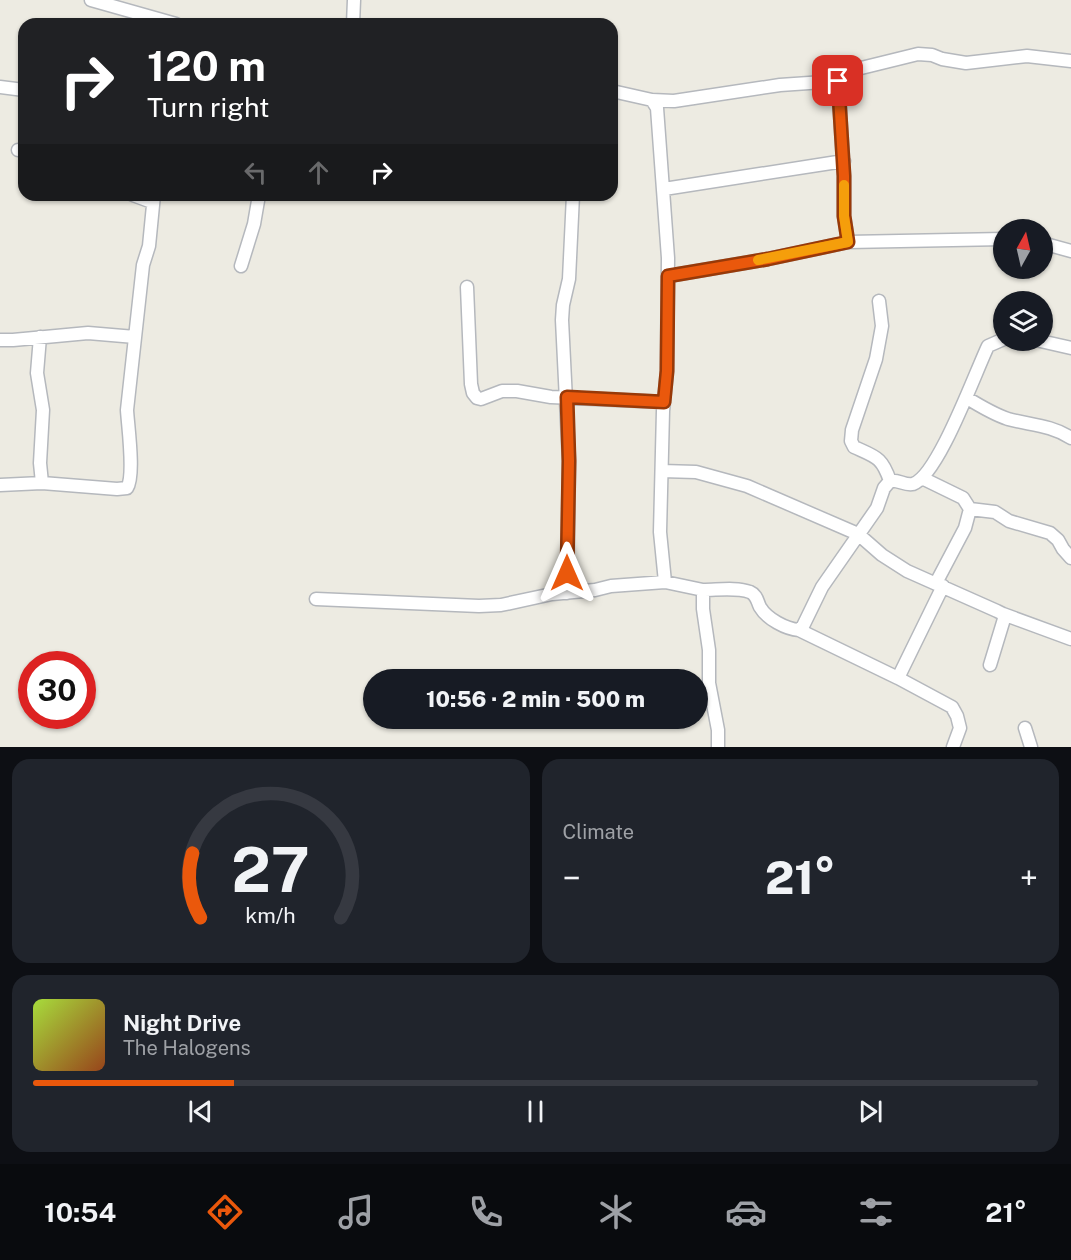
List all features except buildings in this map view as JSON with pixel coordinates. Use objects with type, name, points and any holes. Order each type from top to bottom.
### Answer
[{"type":"street","points":[[91,0],[155,18]]},
{"type":"street","points":[[354,0],[354,18]]},
{"type":"street","points":[[618,92],[652,100],[674,101],[780,85],[838,81],[853,70],[918,54],[966,63],[1027,56],[1071,61]]},
{"type":"street","points":[[838,81],[844,161],[844,216],[848,242]]},
{"type":"street","points":[[0,87],[18,89]]},
{"type":"street","points":[[652,100],[657,108],[668,276],[667,371],[660,532],[664,582]]},
{"type":"street","points":[[664,189],[844,161]]},
{"type":"street","points":[[0,485],[42,483],[127,488],[131,483],[132,443],[127,410],[143,265],[150,238],[153,201]]},
{"type":"street","points":[[242,266],[258,201]]},
{"type":"street","points":[[567,592],[569,461],[563,305],[569,279],[573,201]]},
{"type":"street","points":[[668,276],[768,259],[848,242],[993,239]]},
{"type":"street","points":[[1053,246],[1071,251]]},
{"type":"street","points":[[467,287],[471,384],[472,393],[477,398],[481,399],[502,391],[664,402]]},
{"type":"street","points":[[879,301],[882,326],[876,359],[850,441],[854,447],[876,457],[885,466],[890,481]]},
{"type":"street","points":[[0,340],[88,333],[135,337]]},
{"type":"street","points":[[40,337],[38,373],[43,411],[40,463],[42,483]]},
{"type":"street","points":[[799,630],[822,587],[877,508],[884,488],[890,481],[895,480],[909,485],[915,483],[928,472],[967,398],[976,369],[988,346],[993,344]]},
{"type":"street","points":[[1053,344],[1071,348]]},
{"type":"street","points":[[967,398],[992,414],[1048,427],[1071,438]]},
{"type":"street","points":[[662,471],[696,472],[747,486],[858,534],[882,555],[908,571],[1003,614],[1071,639]]},
{"type":"street","points":[[922,478],[963,498],[970,508],[995,512],[1009,521],[1050,533],[1059,540],[1071,558]]},
{"type":"street","points":[[898,678],[965,528],[970,508]]},
{"type":"street","points":[[316,598],[479,606],[501,605],[567,592],[664,582],[703,590],[724,589],[751,592],[769,617],[898,678],[952,707],[960,728],[953,747]]},
{"type":"street","points":[[703,590],[703,609],[709,650],[706,669]]},
{"type":"street","points":[[990,665],[1004,619],[1003,614]]},
{"type":"street","points":[[708,699],[718,730],[718,747]]},
{"type":"street","points":[[1025,728],[1031,747]]},
{"type":"slow traffic","points":[[758,260],[848,242],[845,231],[844,185]]},
{"type":"route","points":[[567,573],[569,461],[567,397],[664,402],[667,371],[668,276],[768,259],[848,242],[844,216],[842,130],[838,81]]}]
